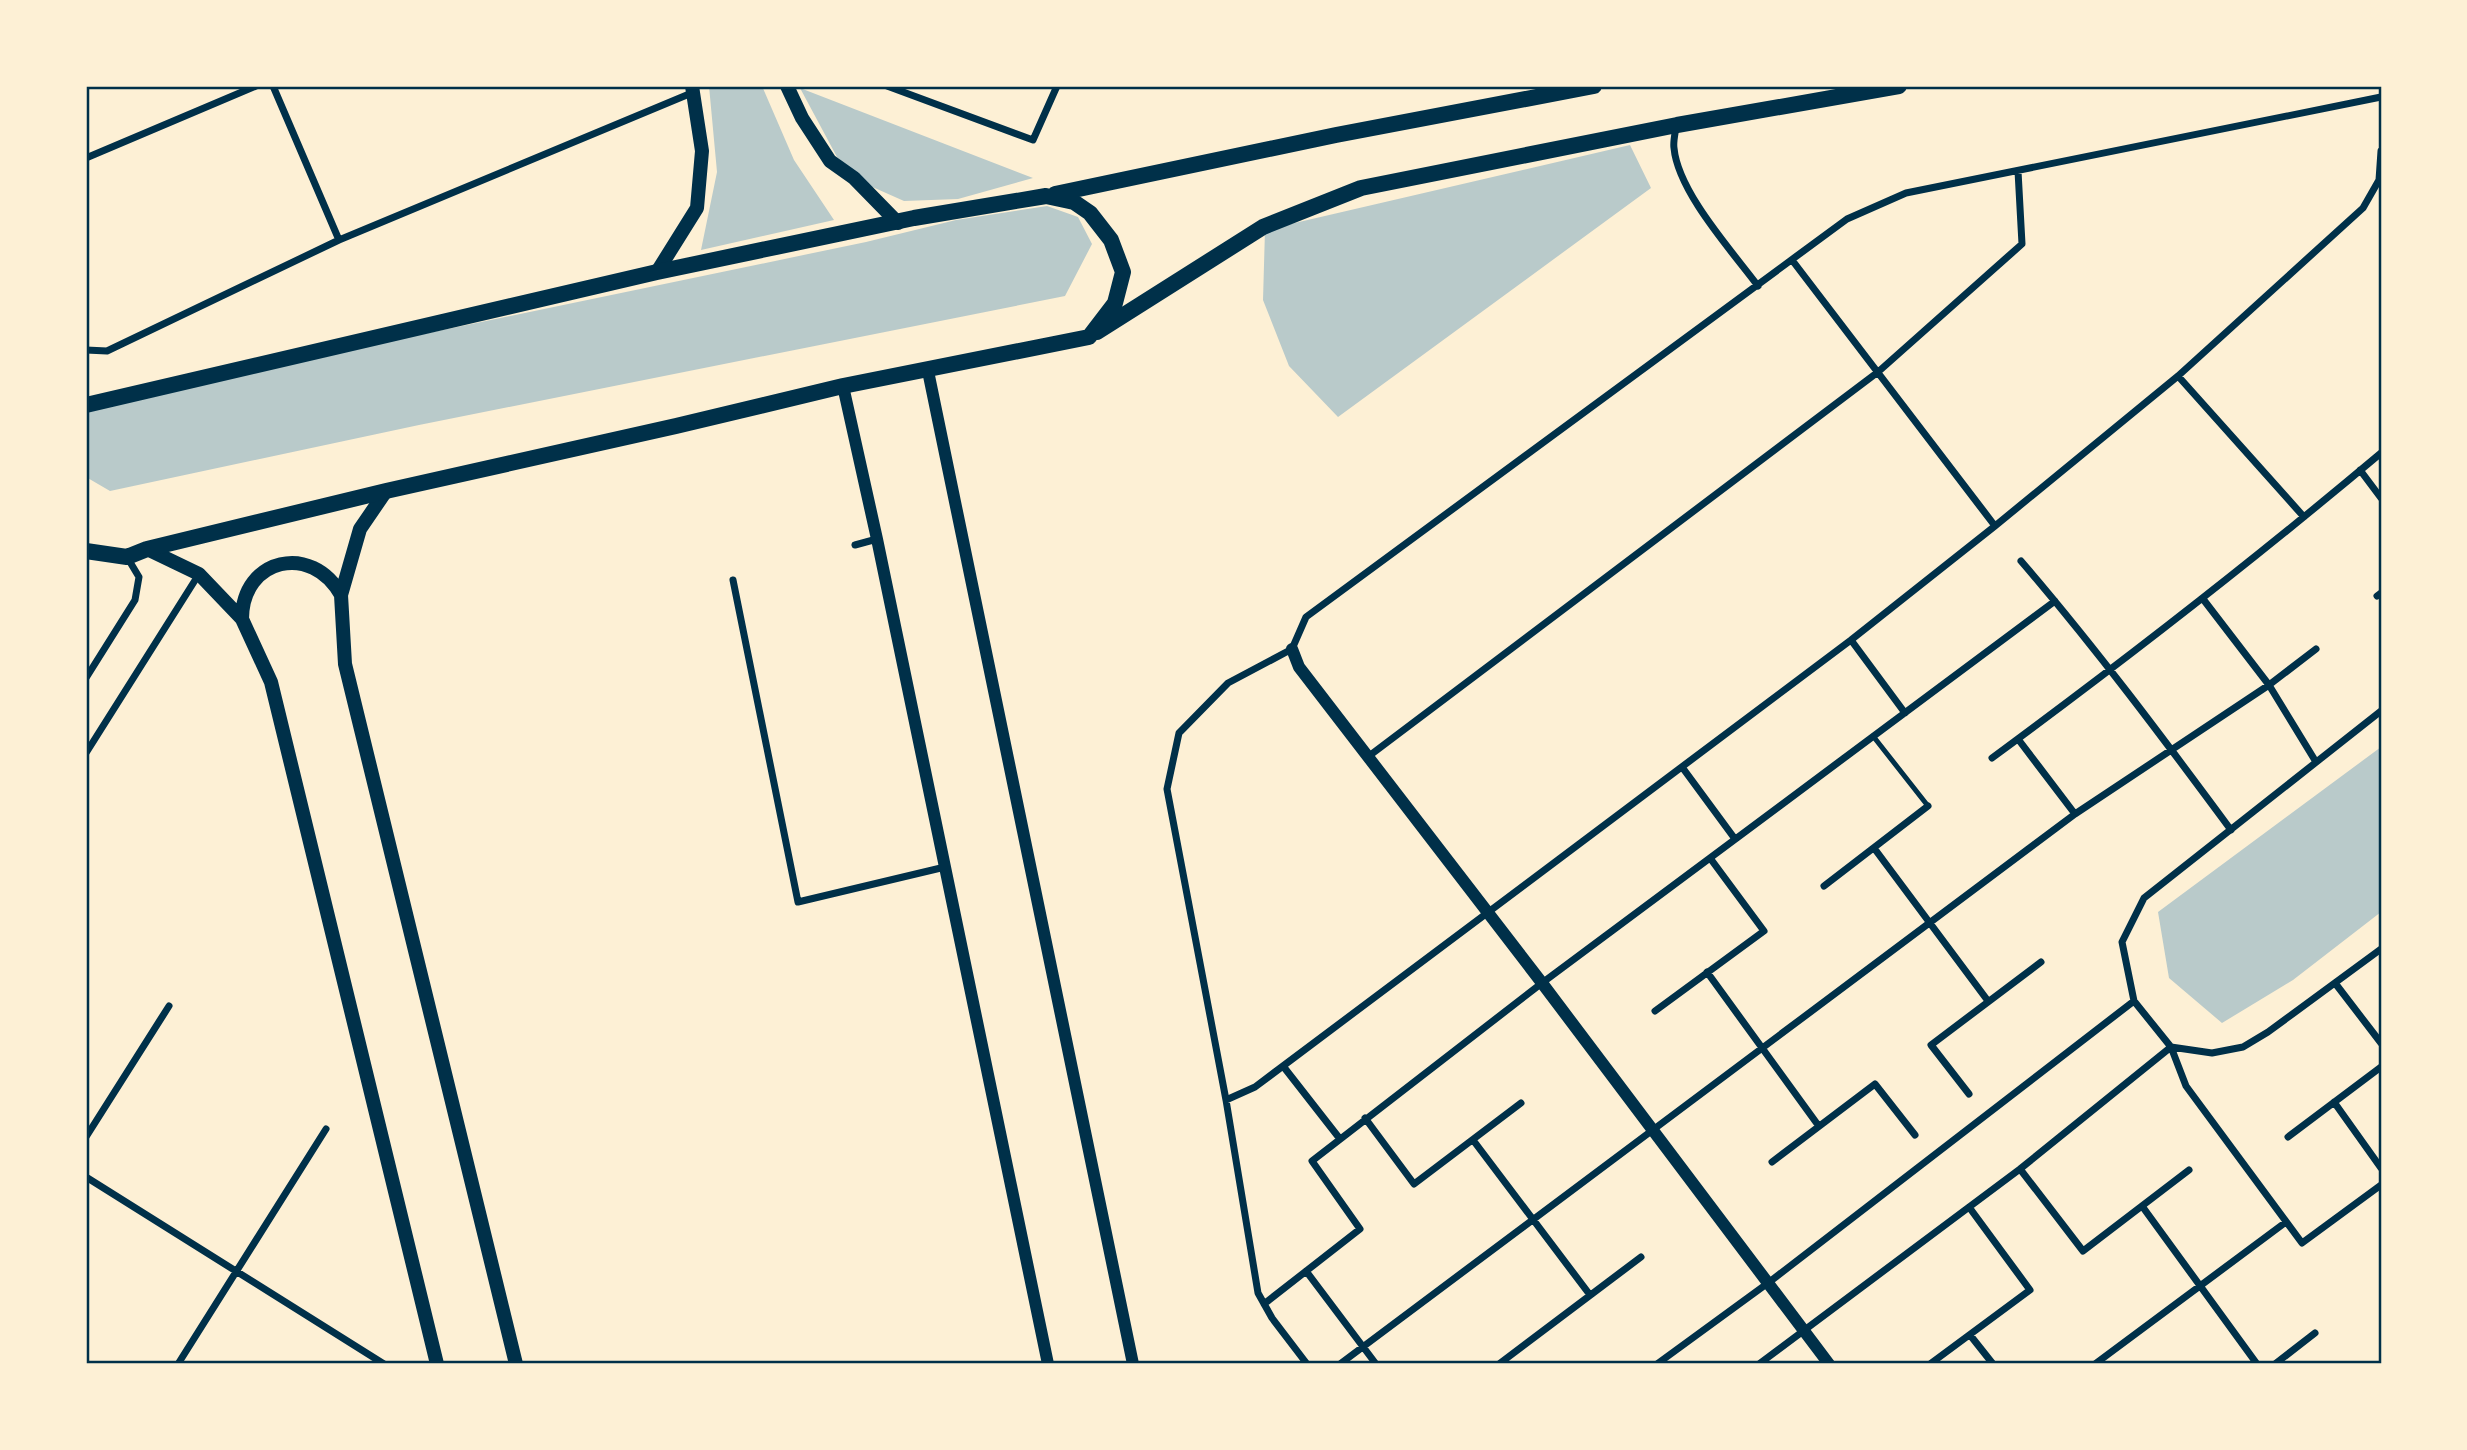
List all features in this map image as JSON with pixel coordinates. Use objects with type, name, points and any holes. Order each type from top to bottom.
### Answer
[{"type":"main road","points":[[787,86],[802,118],[830,161],[854,178],[898,223]]},
{"type":"main road","points":[[86,405],[657,272],[914,218],[1046,196],[1336,135],[1594,86]]},
{"type":"main road","points":[[86,551],[127,556],[386,491],[843,386],[1088,337],[1263,227],[1361,188],[1677,125],[1899,86]]},
{"type":"main road","points":[[657,272],[697,208],[702,151],[693,89]]},
{"type":"main road","points":[[1046,196],[1074,202],[1090,213],[1111,240],[1124,272],[1115,303],[1088,337]]},
{"type":"main road","points":[[386,491],[360,529],[341,595],[345,664],[516,1364]]},
{"type":"main road","points":[[147,549],[199,574],[242,619],[271,682],[437,1364]]},
{"type":"main road","points":[[242,619],[244,598],[255,579],[284,563],[307,564],[318,569],[328,575],[341,595]]},
{"type":"street","points":[[86,158],[256,86]]},
{"type":"street","points":[[273,86],[339,240]]},
{"type":"street","points":[[887,86],[1033,140],[1057,86]]},
{"type":"street","points":[[86,350],[107,351],[339,240],[693,89]]},
{"type":"street","points":[[1307,1364],[1258,1293],[1226,1100],[1167,789],[1179,733],[1228,683],[1292,649],[1306,617],[1847,219],[1906,193],[2381,97]]},
{"type":"street","points":[[1677,125],[1673,147],[1680,173],[1704,215],[1759,286]]},
{"type":"street","points":[[1226,1100],[1255,1087],[1851,640],[2178,376],[2363,208],[2379,180],[2381,150]]},
{"type":"street","points":[[1369,756],[1878,372],[2022,244],[2018,171]]},
{"type":"street","points":[[1792,260],[1995,526]]},
{"type":"street","points":[[928,370],[1133,1364]]},
{"type":"street","points":[[2178,376],[2304,517]]},
{"type":"street","points":[[843,386],[1048,1364]]},
{"type":"street","points":[[1992,758],[2203,599],[2381,453]]},
{"type":"street","points":[[2360,470],[2381,498]]},
{"type":"street","points":[[855,545],[877,539]]},
{"type":"street","points":[[86,678],[135,600],[139,577],[127,556]]},
{"type":"street","points":[[2021,561],[2171,749],[2231,830]]},
{"type":"street","points":[[86,753],[199,574]]},
{"type":"street","points":[[733,580],[798,902],[945,867]]},
{"type":"street","points":[[2203,599],[2269,685],[2316,762]]},
{"type":"street","points":[[1264,1304],[1360,1229],[1312,1161],[1542,983],[2055,601]]},
{"type":"street","points":[[1851,640],[1905,713]]},
{"type":"street","points":[[1292,649],[1299,667],[1542,983],[1829,1364]]},
{"type":"street","points":[[1340,1364],[2075,814],[2269,685],[2316,649]]},
{"type":"street","points":[[2381,711],[2144,898],[2122,942],[2134,1001],[2171,1047],[2186,1086],[2302,1243],[2381,1185]]},
{"type":"street","points":[[2018,739],[2075,814]]},
{"type":"street","points":[[1682,767],[1735,839]]},
{"type":"street","points":[[1824,886],[1928,806]]},
{"type":"street","points":[[1874,848],[1988,1001]]},
{"type":"street","points":[[1655,1011],[1764,931],[1710,858]]},
{"type":"street","points":[[1759,1364],[2020,1169],[2171,1047],[2212,1053],[2243,1047],[2268,1032],[2381,949]]},
{"type":"street","points":[[1969,1094],[1931,1045],[2040,962]]},
{"type":"street","points":[[1707,972],[1818,1125]]},
{"type":"street","points":[[2335,984],[2381,1043]]},
{"type":"street","points":[[1657,1364],[1768,1283],[2134,1001]]},
{"type":"street","points":[[86,1137],[169,1006]]},
{"type":"street","points":[[1283,1066],[1340,1139]]},
{"type":"street","points":[[2288,1137],[2381,1067]]},
{"type":"street","points":[[1772,1162],[1875,1084],[1915,1135]]},
{"type":"street","points":[[2334,1102],[2381,1168]]},
{"type":"street","points":[[1365,1118],[1414,1184],[1521,1103]]},
{"type":"street","points":[[178,1364],[326,1129]]},
{"type":"street","points":[[1472,1140],[1590,1295]]},
{"type":"street","points":[[2020,1169],[2083,1251],[2189,1170]]},
{"type":"street","points":[[86,1177],[384,1364]]},
{"type":"street","points":[[2142,1206],[2257,1364]]},
{"type":"street","points":[[1930,1364],[2030,1290],[1969,1207]]},
{"type":"street","points":[[2095,1364],[2286,1222]]},
{"type":"street","points":[[1499,1364],[1640,1256]]},
{"type":"street","points":[[1306,1271],[1376,1364]]},
{"type":"street","points":[[2275,1364],[2315,1333]]},
{"type":"street","points":[[1970,1335],[1993,1364]]},
{"type":"lane","points":[[1873,736],[1928,806]]},
{"type":"shaded area","points":[[709,86],[762,86],[794,160],[834,220],[701,250],[717,172]]},
{"type":"shaded area","points":[[800,88],[1033,178],[958,199],[904,201],[868,185],[837,157]]},
{"type":"shaded area","points":[[1630,145],[1651,188],[1338,417],[1289,366],[1263,300],[1265,230]]},
{"type":"shaded area","points":[[1047,206],[1078,217],[1092,244],[1065,296],[419,425],[110,491],[86,477],[86,413],[111,399],[866,242],[956,220]]},
{"type":"shaded area","points":[[2381,747],[2381,912],[2293,980],[2222,1023],[2169,978],[2158,912]]}]
